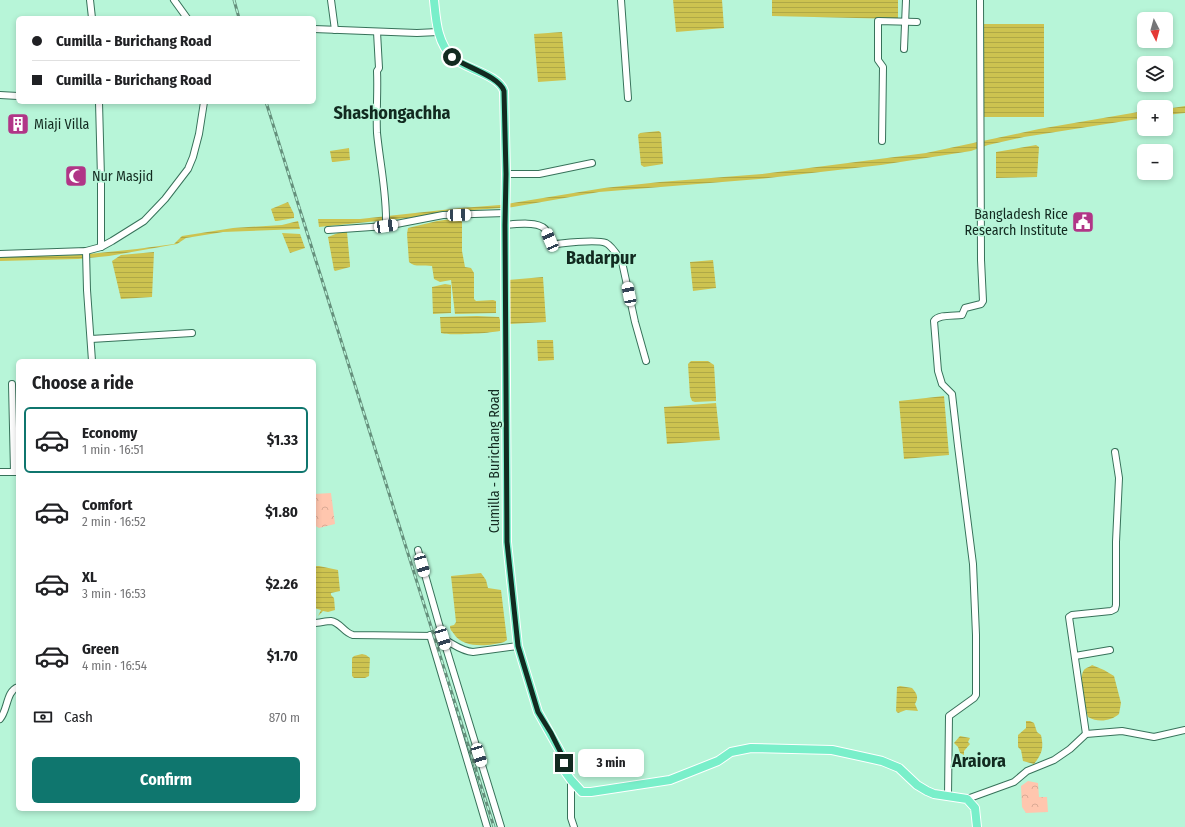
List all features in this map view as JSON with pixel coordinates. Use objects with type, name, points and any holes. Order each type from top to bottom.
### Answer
[{"type":"main road","name":"Cumilla - Burichang Road","points":[[434,0],[438,32],[448,51],[454,58],[492,78],[503,88],[506,174],[507,542],[518,646],[538,712],[561,753],[566,772],[571,780],[582,792],[591,792],[670,780],[718,761],[731,752],[751,748],[832,750],[882,761],[899,768],[927,791],[934,794],[967,799]]},
{"type":"main road","points":[[967,799],[975,808],[977,827]]},
{"type":"street","points":[[90,0],[92,16]]},
{"type":"street","points":[[174,0],[186,16]]},
{"type":"street","points":[[331,0],[335,30]]},
{"type":"street","points":[[621,0],[628,98]]},
{"type":"street","points":[[904,49],[906,0]]},
{"type":"street","points":[[948,796],[949,716],[976,695],[976,635],[973,564],[952,394],[942,384],[938,371],[934,321],[935,318],[939,317],[962,315],[965,308],[981,304],[983,301],[980,0]]},
{"type":"street","points":[[882,141],[883,66],[878,60],[878,21],[917,22]]},
{"type":"street","points":[[316,29],[417,34],[438,32]]},
{"type":"street","points":[[377,32],[379,68],[377,71],[377,133],[385,187],[386,223]]},
{"type":"street","points":[[0,95],[16,96]]},
{"type":"street","points":[[99,104],[101,247]]},
{"type":"street","points":[[0,254],[86,251],[101,247],[144,221],[155,211],[188,169],[194,157],[204,104]]},
{"type":"street","points":[[506,174],[544,173],[592,163]]},
{"type":"street","points":[[328,230],[443,215],[505,213]]},
{"type":"street","points":[[505,225],[539,225],[546,230],[550,240],[555,244],[607,243],[622,262],[635,322],[646,361]]},
{"type":"street","points":[[86,251],[92,359]]},
{"type":"street","points":[[90,339],[192,333]]},
{"type":"street","points":[[0,472],[16,472],[12,384]]},
{"type":"street","points":[[1086,734],[1069,617],[1072,615],[1112,611],[1115,609],[1119,478],[1115,452]]},
{"type":"street","points":[[418,550],[443,638],[501,827]]},
{"type":"street","points":[[316,623],[332,621],[339,625],[348,634],[353,635],[430,635],[443,638],[460,649],[473,652],[518,646]]},
{"type":"street","points":[[430,635],[487,827]]},
{"type":"street","points":[[1075,656],[1110,650]]},
{"type":"street","points":[[0,718],[4,714],[12,691],[16,687]]},
{"type":"street","points":[[967,799],[1014,782],[1028,771],[1054,760],[1070,750],[1086,734],[1122,730],[1154,738],[1185,730]]},
{"type":"street","points":[[571,780],[571,818],[574,827]]},
{"type":"green space","points":[[331,493],[335,524],[319,528],[316,526],[316,494]]},
{"type":"green space","points":[[1028,781],[1038,783],[1039,797],[1047,797],[1048,812],[1026,813],[1022,807],[1021,786]]},
{"type":"shaded area","points":[[673,0],[722,0],[724,28],[676,32]]},
{"type":"shaded area","points":[[772,0],[898,0],[898,19],[772,16]]},
{"type":"shaded area","points":[[984,24],[1044,24],[1044,117],[984,117]]},
{"type":"shaded area","points":[[562,32],[566,80],[538,82],[534,34]]},
{"type":"shaded area","points":[[1185,106],[1185,113],[1173,114],[1173,108]]},
{"type":"shaded area","points":[[1137,112],[1137,119],[1024,137],[988,145],[971,151],[881,165],[759,179],[599,192],[513,207],[448,212],[417,217],[319,227],[318,219],[360,219],[500,205],[604,188],[762,174],[926,153],[1039,129]]},
{"type":"shaded area","points":[[659,131],[661,133],[663,164],[644,167],[641,165],[638,135],[640,133]]},
{"type":"shaded area","points":[[1036,145],[1039,147],[1037,177],[996,178],[996,152]]},
{"type":"shaded area","points":[[349,148],[350,160],[332,162],[330,151]]},
{"type":"shaded area","points":[[288,202],[294,214],[294,218],[275,221],[271,209]]},
{"type":"shaded area","points":[[459,218],[462,222],[462,251],[465,267],[471,268],[474,273],[474,299],[476,301],[496,301],[496,313],[455,314],[451,280],[440,282],[434,279],[432,266],[411,264],[409,262],[408,228],[437,221]]},
{"type":"shaded area","points":[[298,221],[300,229],[223,232],[186,238],[177,244],[109,256],[78,259],[0,261],[0,257],[79,255],[137,249],[174,244],[182,236],[233,228],[282,225]]},
{"type":"shaded area","points":[[343,231],[347,232],[350,267],[335,271],[328,237]]},
{"type":"shaded area","points":[[282,233],[300,234],[305,248],[290,253]]},
{"type":"shaded area","points":[[154,252],[152,297],[121,299],[112,261],[121,255]]},
{"type":"shaded area","points":[[713,260],[716,288],[693,291],[690,262]]},
{"type":"shaded area","points":[[543,277],[546,322],[510,324],[507,280]]},
{"type":"shaded area","points":[[445,284],[451,285],[451,313],[433,314],[432,287]]},
{"type":"shaded area","points":[[440,317],[499,317],[500,331],[460,334],[441,333]]},
{"type":"shaded area","points":[[537,340],[553,340],[554,360],[538,361]]},
{"type":"shaded area","points":[[691,361],[708,361],[714,365],[716,401],[692,401],[690,396],[688,364]]},
{"type":"shaded area","points":[[944,396],[949,455],[904,459],[899,401]]},
{"type":"shaded area","points":[[716,403],[720,440],[667,444],[664,407]]},
{"type":"shaded area","points":[[316,566],[338,570],[340,591],[331,593],[334,598],[335,610],[328,612],[323,611],[318,616],[321,610],[316,609]]},
{"type":"shaded area","points":[[481,573],[486,580],[488,588],[501,590],[507,640],[492,645],[477,645],[464,642],[458,639],[450,629],[450,626],[454,625],[456,622],[451,576]]},
{"type":"shaded area","points":[[362,654],[370,658],[369,676],[365,678],[354,678],[352,676],[352,658]]},
{"type":"shaded area","points":[[1092,665],[1114,676],[1121,703],[1119,714],[1108,720],[1100,721],[1088,717],[1083,693],[1082,673],[1085,669]]},
{"type":"shaded area","points":[[897,687],[912,688],[915,692],[917,697],[915,704],[918,711],[906,710],[898,713],[896,711]]},
{"type":"shaded area","points":[[1026,721],[1034,723],[1037,732],[1041,735],[1042,740],[1042,751],[1034,764],[1023,761],[1021,750],[1018,747],[1018,735],[1026,728]]},
{"type":"shaded area","points":[[960,736],[970,738],[968,742],[970,744],[964,751],[964,755],[960,753],[958,747],[954,743]]},
{"type":"railway","points":[[234,0],[238,16]]},
{"type":"railway","points":[[267,104],[494,827]]},
{"type":"place","name":"Miaji Villa","points":[[18,124]]},
{"type":"place","name":"Nur Masjid","points":[[76,176]]},
{"type":"place","name":"Bangladesh Rice Research Institute","points":[[1083,222]]},
{"type":"district","name":"Shashongachha","points":[[392,113]]},
{"type":"district","name":"Badarpur","points":[[601,258]]},
{"type":"district","name":"Araiora","points":[[979,761]]},
{"type":"route","points":[[452,57],[492,78],[503,88],[504,91],[506,174],[507,542],[518,646],[524,670],[538,712],[551,733],[561,753],[564,763]]}]
